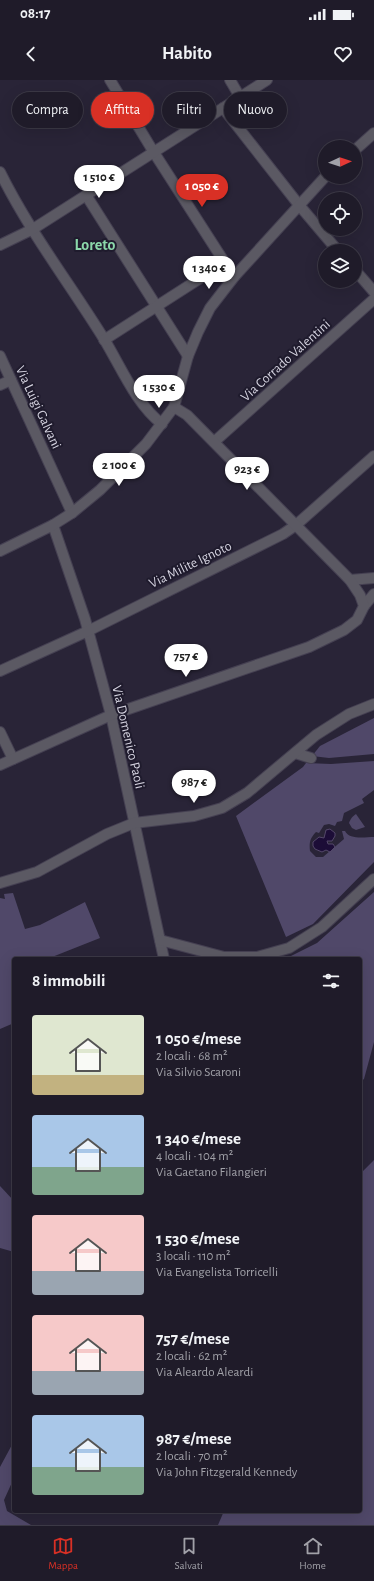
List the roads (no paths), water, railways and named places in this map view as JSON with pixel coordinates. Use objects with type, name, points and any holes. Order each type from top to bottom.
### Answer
[{"type":"street","points":[[110,80],[153,152],[234,277]]},
{"type":"street","points":[[230,80],[237,92]]},
{"type":"street","points":[[248,92],[267,80]]},
{"type":"street","points":[[0,245],[33,229],[223,108],[299,206],[332,244]]},
{"type":"street","points":[[362,144],[374,133]]},
{"type":"street","points":[[0,172],[33,229],[146,409],[162,424]]},
{"type":"street","points":[[0,551],[53,525],[72,513],[100,490],[146,444],[174,407],[188,356],[210,308],[234,277],[319,184]]},
{"type":"street","points":[[86,194],[188,356]]},
{"type":"street","points":[[104,340],[224,263]]},
{"type":"street","points":[[362,278],[374,292]]},
{"type":"street","name":"Via Corrado Valentini","points":[[214,442],[374,299]]},
{"type":"street","name":"Via Luigi Galvani","points":[[0,356],[72,513]]},
{"type":"street","points":[[0,385],[11,380]]},
{"type":"street","points":[[174,407],[187,415],[350,580],[360,595],[364,606]]},
{"type":"street","name":"Via Milite Ignoto","points":[[0,671],[88,631],[283,534],[296,525],[374,456]]},
{"type":"street","name":"Via Domenico Paoli","points":[[53,525],[88,631],[111,715],[164,957]]},
{"type":"street","points":[[350,580],[374,578]]},
{"type":"street","points":[[0,765],[111,715],[309,647],[344,630],[357,620],[364,606],[374,594]]},
{"type":"street","points":[[0,883],[37,872],[106,834],[134,823],[194,816],[222,808],[247,793],[316,735],[349,714],[374,704]]},
{"type":"street","points":[[0,732],[13,759]]},
{"type":"street","points":[[295,753],[310,758]]},
{"type":"street","points":[[160,940],[224,957],[257,957],[289,948],[322,927],[374,879]]},
{"type":"district","name":"Loreto","points":[[95,244]]}]
